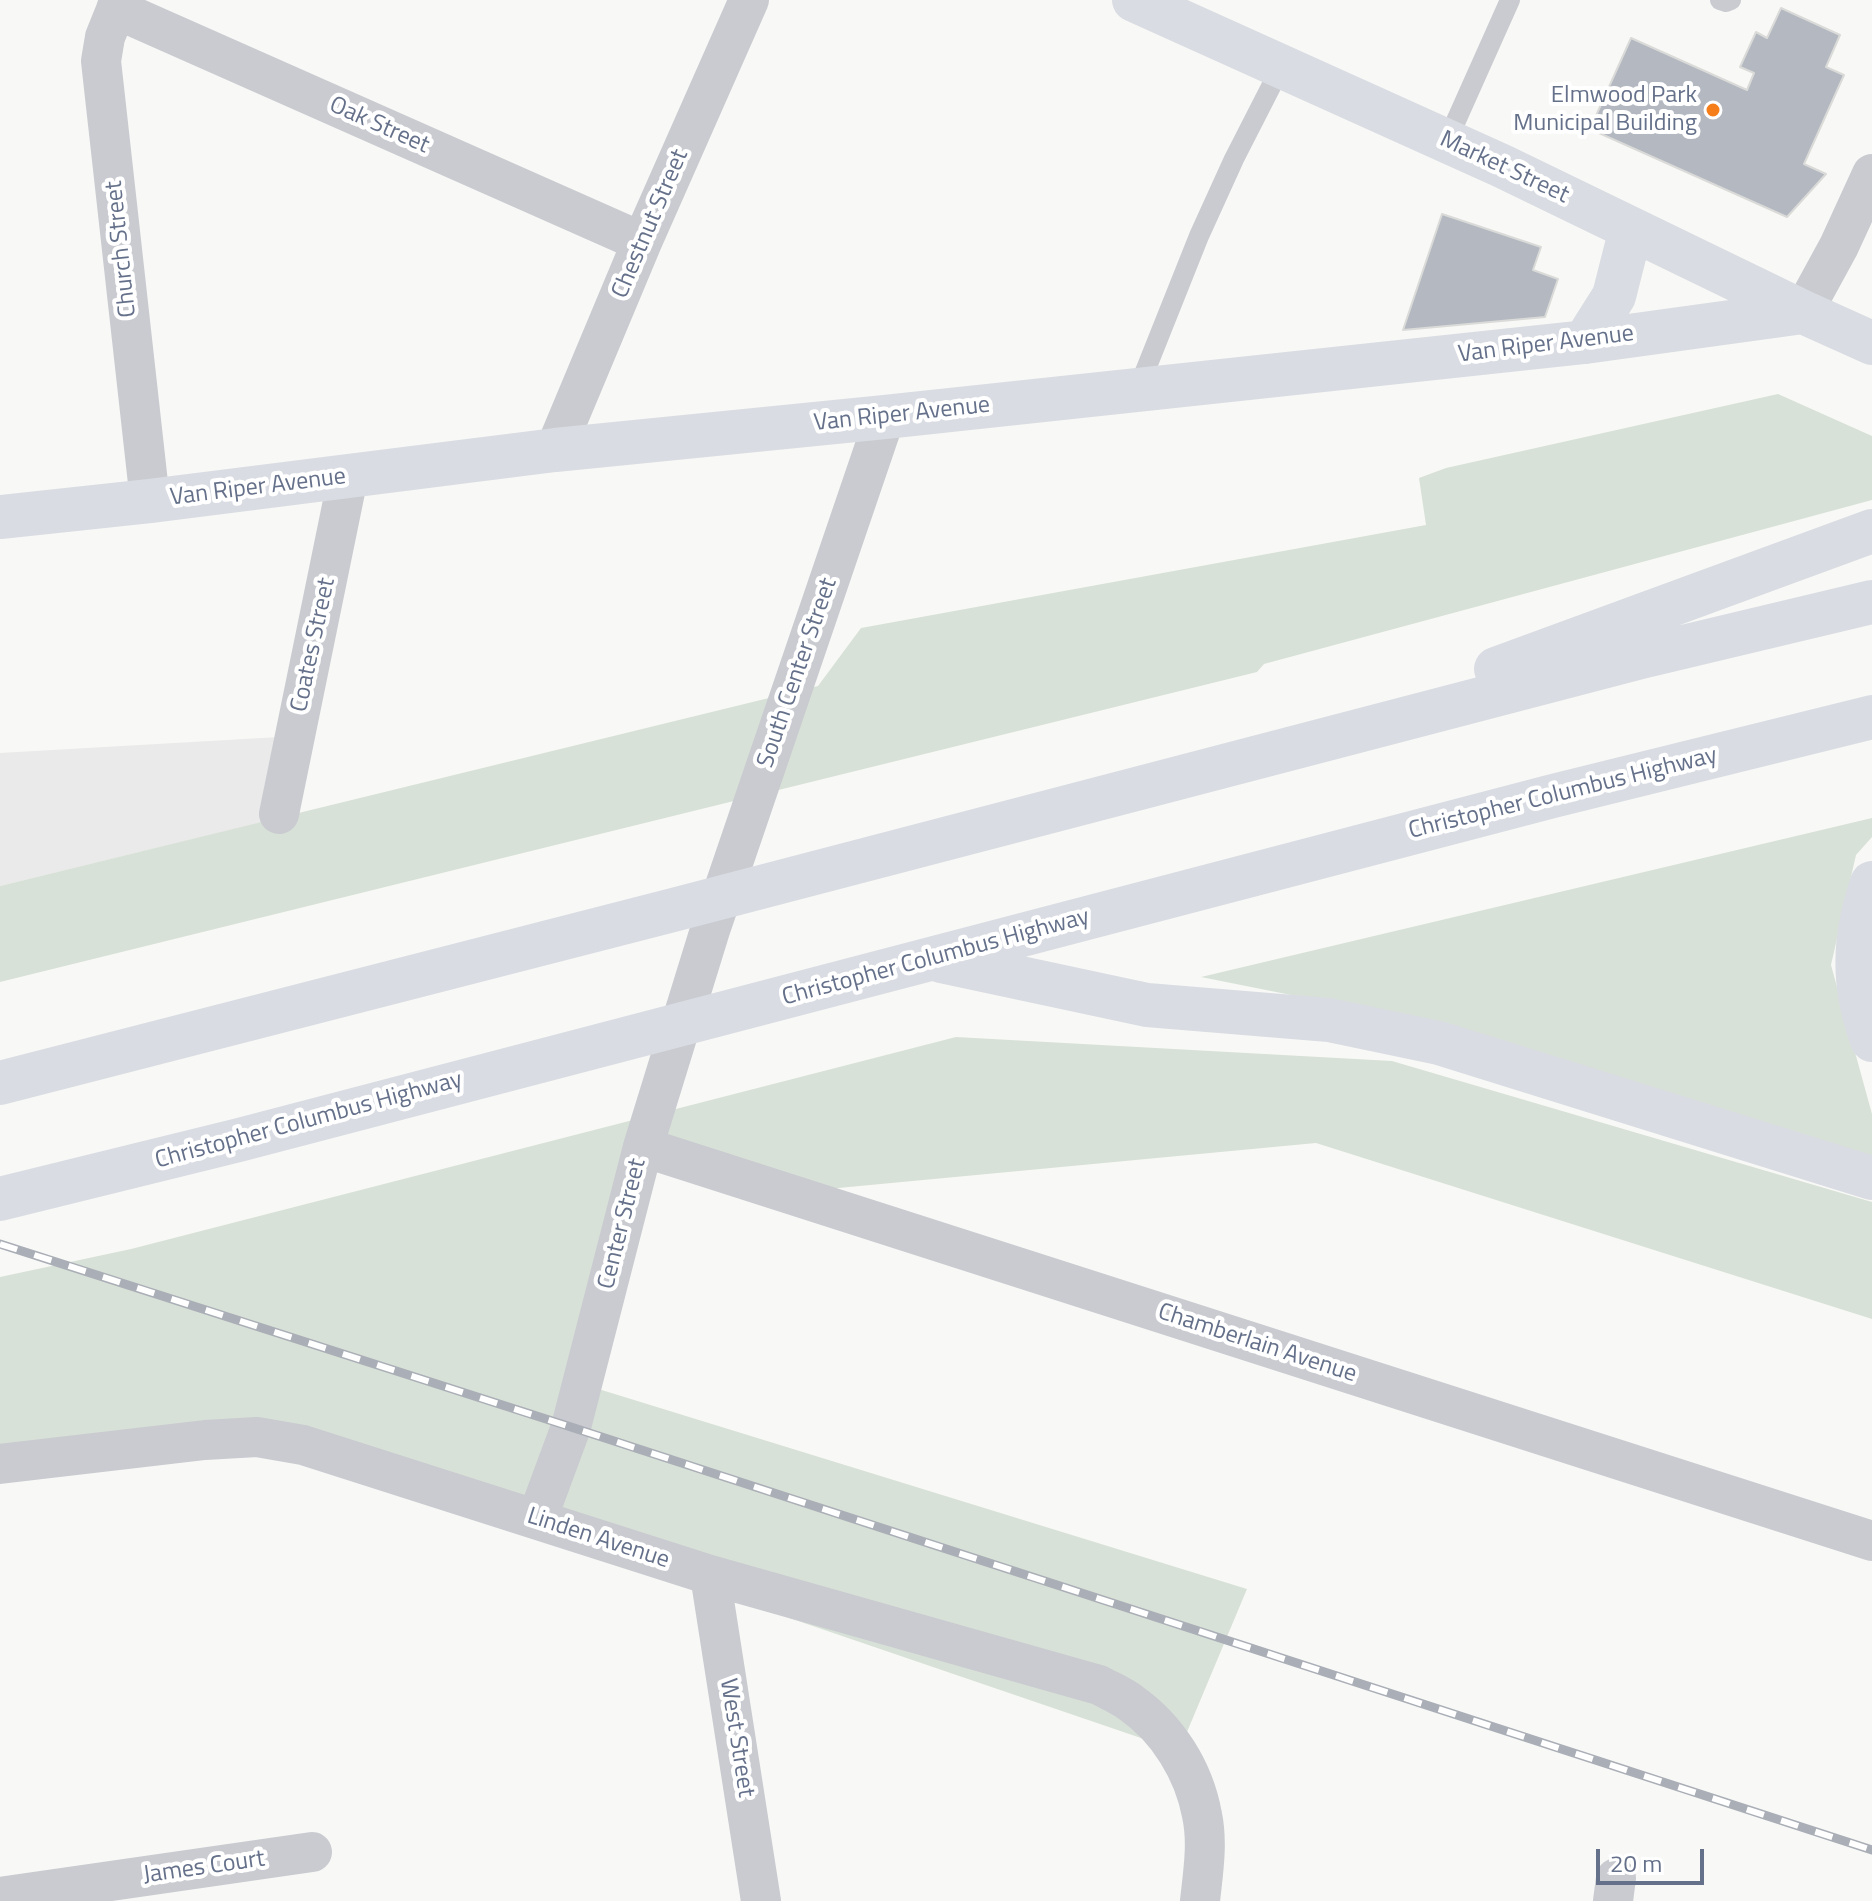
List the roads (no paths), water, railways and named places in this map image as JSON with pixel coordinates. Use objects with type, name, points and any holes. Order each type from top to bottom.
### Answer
[{"type":"main road","name":"Market Street","points":[[1134,0],[1447,141],[1872,343]]},
{"type":"main road","points":[[1585,342],[1614,296],[1631,229]]},
{"type":"main road","name":"Van Riper Avenue","points":[[0,517],[555,450],[1585,342],[1803,312]]},
{"type":"main road","points":[[1249,760],[1872,531]]},
{"type":"main road","points":[[0,1083],[694,920],[783,882],[1641,657],[1872,602]]},
{"type":"main road","name":"Christopher Columbus Highway","points":[[0,1199],[742,1009],[1553,796],[1872,717]]},
{"type":"main road","points":[[1872,883],[1863,908],[1857,941],[1857,974],[1862,1007],[1872,1040]]},
{"type":"main road","points":[[930,959],[1147,1005],[1329,1020],[1439,1043],[1872,1178]]},
{"type":"street","name":"Chestnut Street","points":[[555,450],[642,242],[749,0]]},
{"type":"street","name":"Oak Street","points":[[118,5],[642,242]]},
{"type":"street","name":"Church Street","points":[[118,5],[105,37],[101,61],[150,501]]},
{"type":"street","points":[[1803,312],[1839,246],[1872,174]]},
{"type":"street","name":"South Center Street","points":[[694,920],[885,417]]},
{"type":"street","name":"Coates Street","points":[[279,814],[348,477]]},
{"type":"street","name":"Center Street","points":[[537,1519],[571,1427],[643,1147],[694,920]]},
{"type":"street","name":"Chamberlain Avenue","points":[[643,1147],[1872,1541]]},
{"type":"street","name":"Linden Avenue","points":[[0,1464],[205,1440],[257,1437],[303,1445],[710,1575],[1099,1685],[1131,1703],[1161,1730],[1192,1778],[1203,1817],[1205,1857],[1200,1901]]},
{"type":"street","name":"West Street","points":[[710,1575],[761,1901]]},
{"type":"street","name":"James Court","points":[[0,1897],[312,1852]]},
{"type":"lane","points":[[1447,141],[1510,0]]},
{"type":"lane","points":[[1720,0],[1731,0]]},
{"type":"lane","points":[[1138,389],[1199,236],[1281,67]]},
{"type":"railway","points":[[0,1244],[1872,1850]]},
{"type":"place","name":"Elmwood Park Municipal Building","points":[[1713,110]]}]
